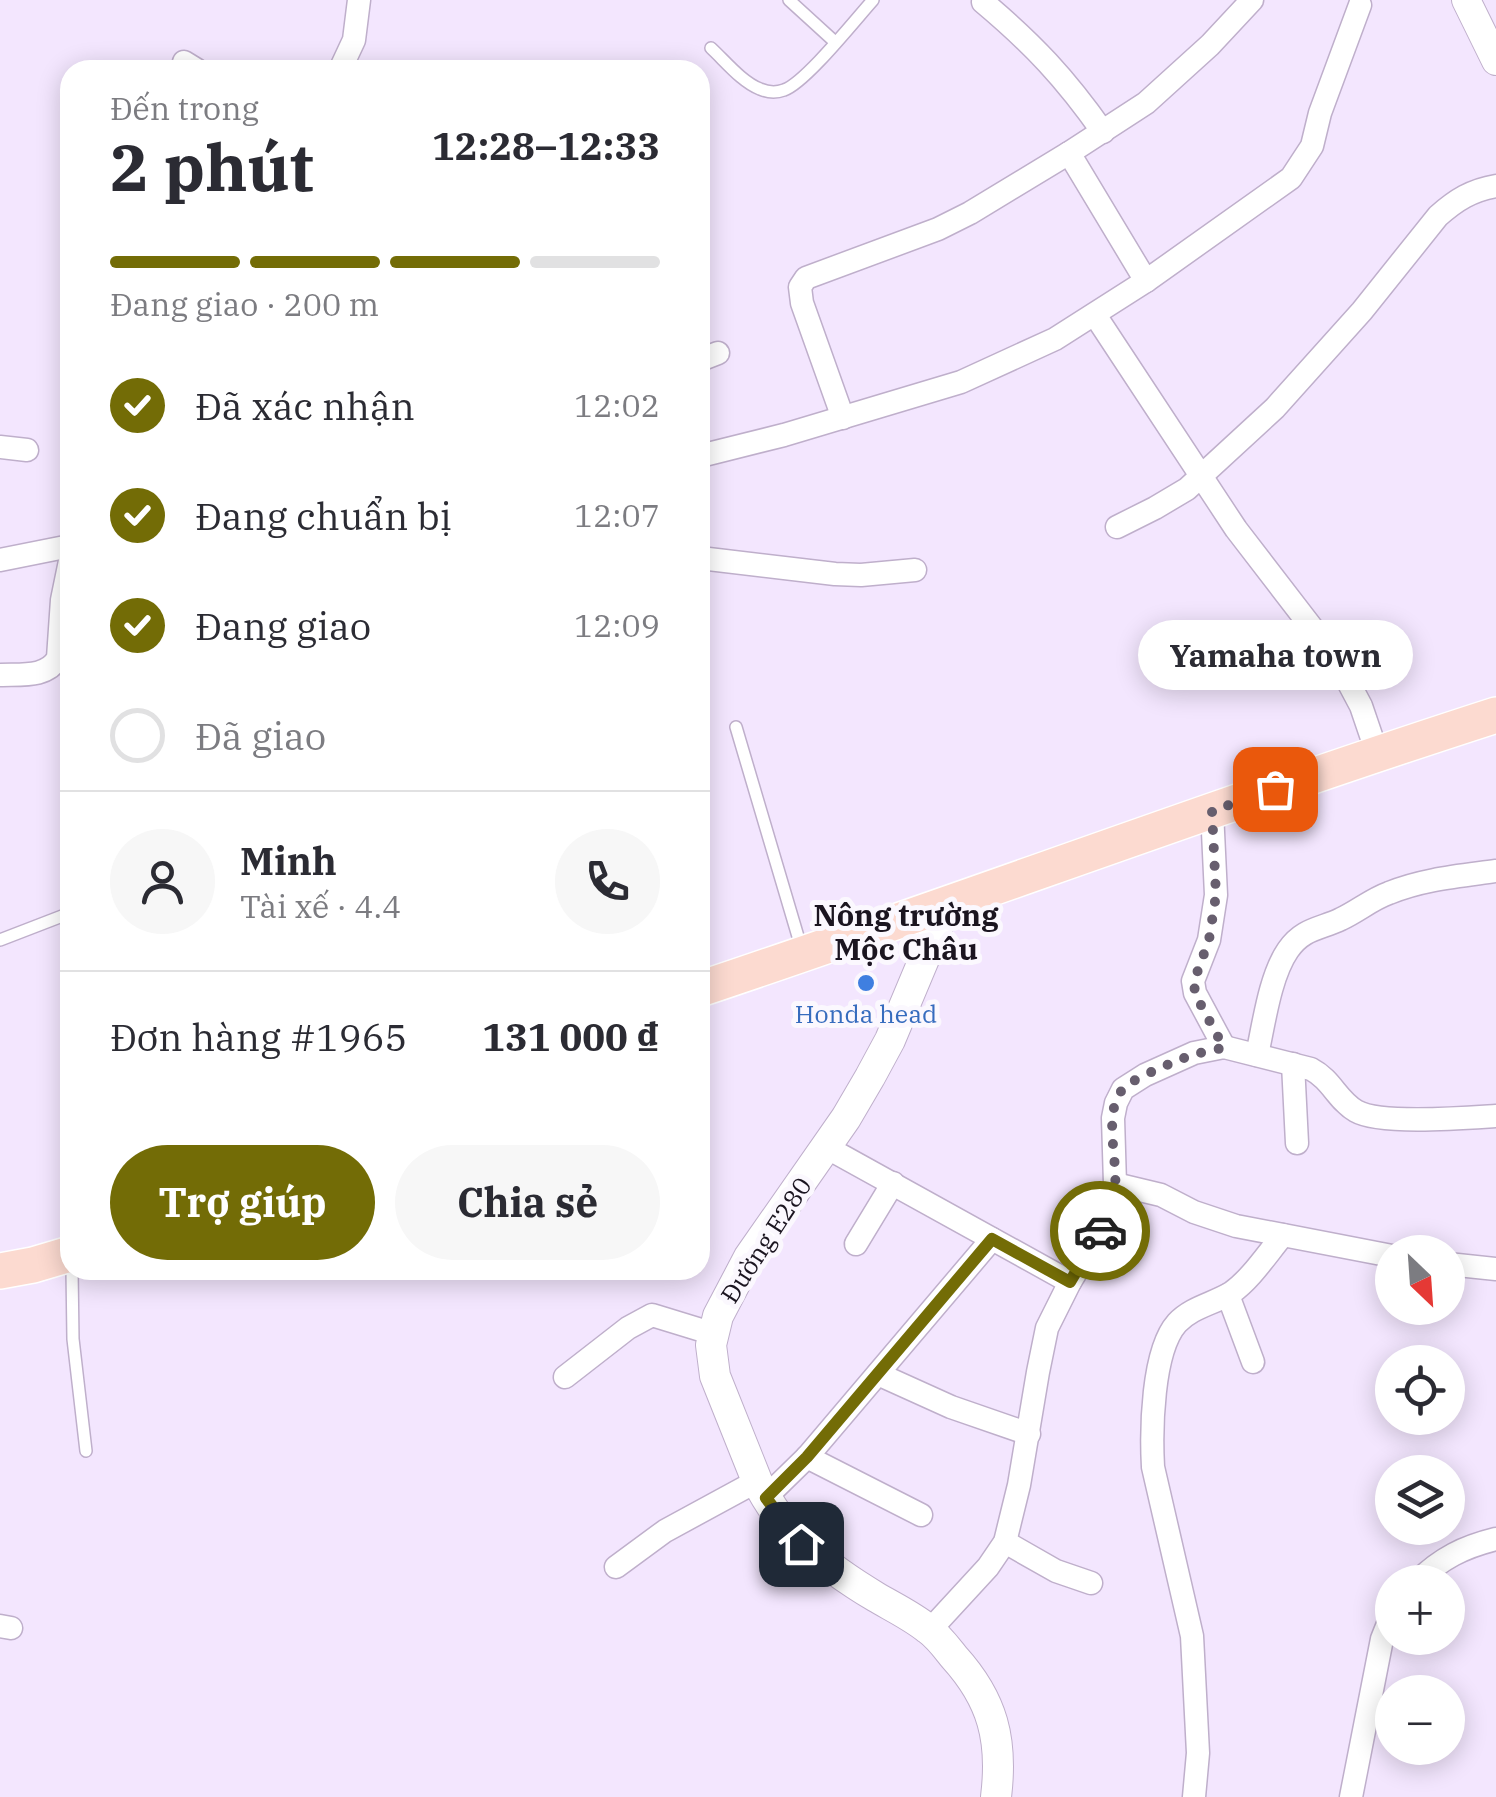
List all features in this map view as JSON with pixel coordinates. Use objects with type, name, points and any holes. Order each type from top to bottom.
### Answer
[{"type":"main road","points":[[710,987],[1376,753],[1496,715]]},
{"type":"main road","name":"Đường E280","points":[[948,902],[890,1040],[826,1148],[749,1257],[718,1316],[711,1345],[715,1376],[762,1490],[801,1544],[930,1630],[982,1693],[994,1720],[998,1747],[996,1797]]},
{"type":"main road","points":[[0,1271],[60,1256]]},
{"type":"street","points":[[345,60],[354,40],[360,0]]},
{"type":"street","points":[[843,418],[802,302],[800,287],[806,278],[938,229],[1070,154],[1146,103],[1210,45],[1252,0]]},
{"type":"street","points":[[1466,0],[1496,61]]},
{"type":"street","points":[[982,2],[1040,53],[1103,132]]},
{"type":"street","points":[[710,453],[961,382],[1041,346],[1146,281],[1291,178],[1312,146],[1360,5]]},
{"type":"street","points":[[1070,154],[1146,281]]},
{"type":"street","points":[[1117,527],[1202,477],[1312,368],[1438,216],[1457,199],[1496,186]]},
{"type":"street","points":[[1095,316],[1236,529],[1343,670],[1361,706],[1376,753]]},
{"type":"street","points":[[0,447],[27,450]]},
{"type":"street","points":[[0,560],[60,548]]},
{"type":"street","points":[[710,559],[861,576],[915,570]]},
{"type":"street","points":[[0,675],[35,674],[55,665],[60,629]]},
{"type":"street","points":[[1212,811],[1214,909],[1209,940],[1194,981],[1195,994],[1224,1048]]},
{"type":"street","points":[[1258,1054],[1280,968],[1298,939],[1412,884],[1496,871]]},
{"type":"street","points":[[930,1630],[1005,1542],[1020,1485],[1048,1328],[1112,1208],[1116,1184],[1112,1118],[1123,1089],[1145,1074],[1194,1052],[1224,1048],[1258,1054],[1322,1075],[1352,1109],[1366,1116],[1438,1120],[1496,1116]]},
{"type":"street","points":[[1293,1064],[1297,1142]]},
{"type":"street","points":[[826,1148],[1070,1282]]},
{"type":"street","points":[[856,1244],[893,1183]]},
{"type":"street","points":[[1116,1184],[1161,1194],[1215,1220],[1375,1253]]},
{"type":"street","points":[[1194,1797],[1198,1753],[1192,1636],[1153,1467],[1156,1380],[1174,1326],[1194,1310],[1228,1295],[1283,1235]]},
{"type":"street","points":[[616,1566],[664,1531],[762,1490],[807,1457],[992,1239]]},
{"type":"street","points":[[1465,1266],[1496,1269]]},
{"type":"street","points":[[1228,1295],[1253,1362]]},
{"type":"street","points":[[565,1376],[628,1328],[652,1315],[714,1334]]},
{"type":"street","points":[[878,1374],[951,1407],[1029,1434]]},
{"type":"street","points":[[807,1457],[921,1515]]},
{"type":"street","points":[[1438,1565],[1466,1547],[1496,1540]]},
{"type":"street","points":[[1005,1542],[1056,1572],[1091,1583]]},
{"type":"street","points":[[1351,1797],[1379,1655]]},
{"type":"lane","points":[[789,0],[835,42]]},
{"type":"lane","points":[[711,48],[759,89],[783,90],[802,78],[873,0]]},
{"type":"lane","points":[[736,727],[803,954]]},
{"type":"lane","points":[[0,940],[60,917]]},
{"type":"lane","points":[[72,1280],[72,1339],[86,1451]]},
{"type":"way so far","points":[[1100,1231],[1112,1208],[1116,1184],[1112,1118],[1123,1089],[1145,1074],[1194,1052],[1224,1048],[1195,994],[1194,981],[1209,940],[1216,895],[1212,811],[1275,789]]},
{"type":"place","name":"Yamaha town","points":[[1275,789]]},
{"type":"place","name":"Honda head","points":[[866,983]]},
{"type":"district","name":"Nông trường Mộc Châu","points":[[906,933]]},
{"type":"route","points":[[801,1544],[766,1498],[807,1457],[992,1239],[1070,1282],[1100,1231]]}]
